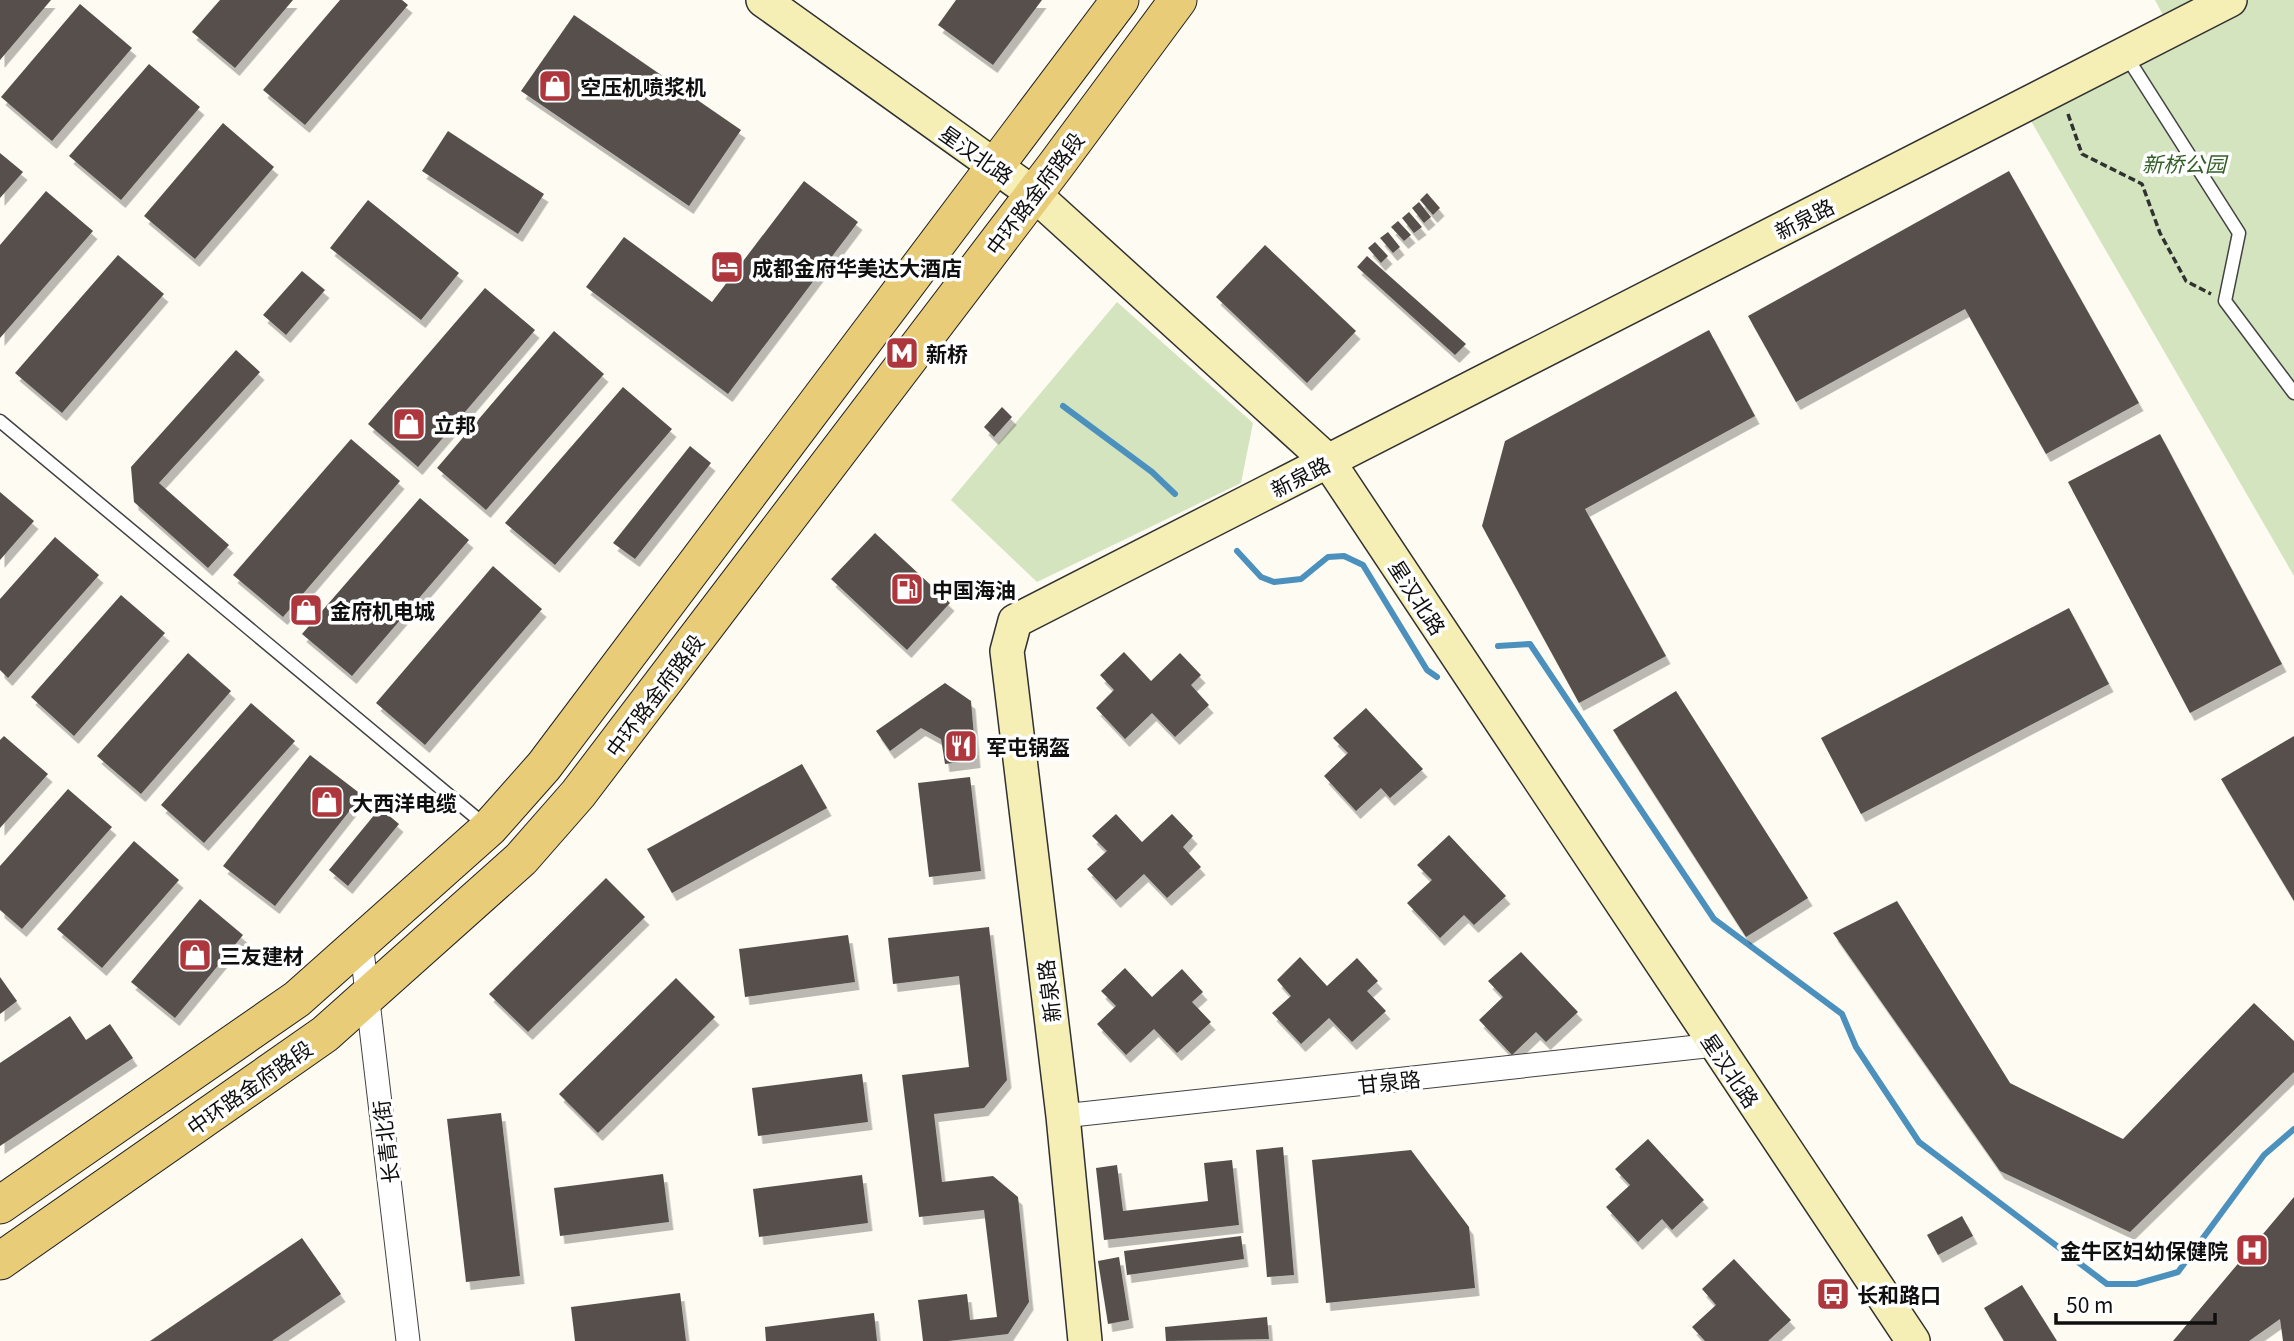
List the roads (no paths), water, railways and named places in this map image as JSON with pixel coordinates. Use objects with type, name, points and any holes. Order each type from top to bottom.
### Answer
[{"type":"main road","points":[[0,1205],[298,999],[489,828],[544,766],[1121,0]]},
{"type":"main road","name":"中环路金府路段","points":[[0,1261],[325,1034],[521,859],[578,794],[1178,0]]},
{"type":"street","name":"星汉北路","points":[[763,0],[1034,194],[1328,461],[1913,1341]]},
{"type":"street","name":"新泉路","points":[[1085,1341],[1063,1116],[1007,651],[1015,621],[2230,0]]},
{"type":"street","name":"长青北街","points":[[361,942],[408,1341]]},
{"type":"street","name":"甘泉路","points":[[1063,1116],[1715,1045]]},
{"type":"lane","points":[[2125,53],[2239,233],[2225,301],[2294,393]]},
{"type":"lane","points":[[0,421],[489,828]]},
{"type":"waterway","points":[[1063,406],[1152,472],[1175,494]]},
{"type":"waterway","points":[[1237,551],[1261,577],[1274,582],[1301,579],[1328,557],[1344,556],[1363,565],[1427,670],[1437,677]]},
{"type":"waterway","points":[[1498,646],[1530,644],[1714,919],[1842,1014],[1856,1047],[1919,1142],[2107,1284],[2136,1284],[2178,1272],[2264,1155],[2294,1129]]},
{"type":"place","name":"空压机喷浆机","points":[[555,86]]},
{"type":"place","name":"成都金府华美达大酒店","points":[[727,267]]},
{"type":"place","name":"新桥","points":[[902,353]]},
{"type":"place","name":"立邦","points":[[409,424]]},
{"type":"place","name":"中国海油","points":[[907,589]]},
{"type":"place","name":"金府机电城","points":[[306,610]]},
{"type":"place","name":"军屯锅盔","points":[[961,746]]},
{"type":"place","name":"大西洋电缆","points":[[327,802]]},
{"type":"place","name":"三友建材","points":[[195,955]]},
{"type":"place","name":"金牛区妇幼保健院","points":[[2252,1250]]},
{"type":"place","name":"长和路口","points":[[1833,1294]]},
{"type":"park label","name":"新桥公园","points":[[2184,163]]}]
